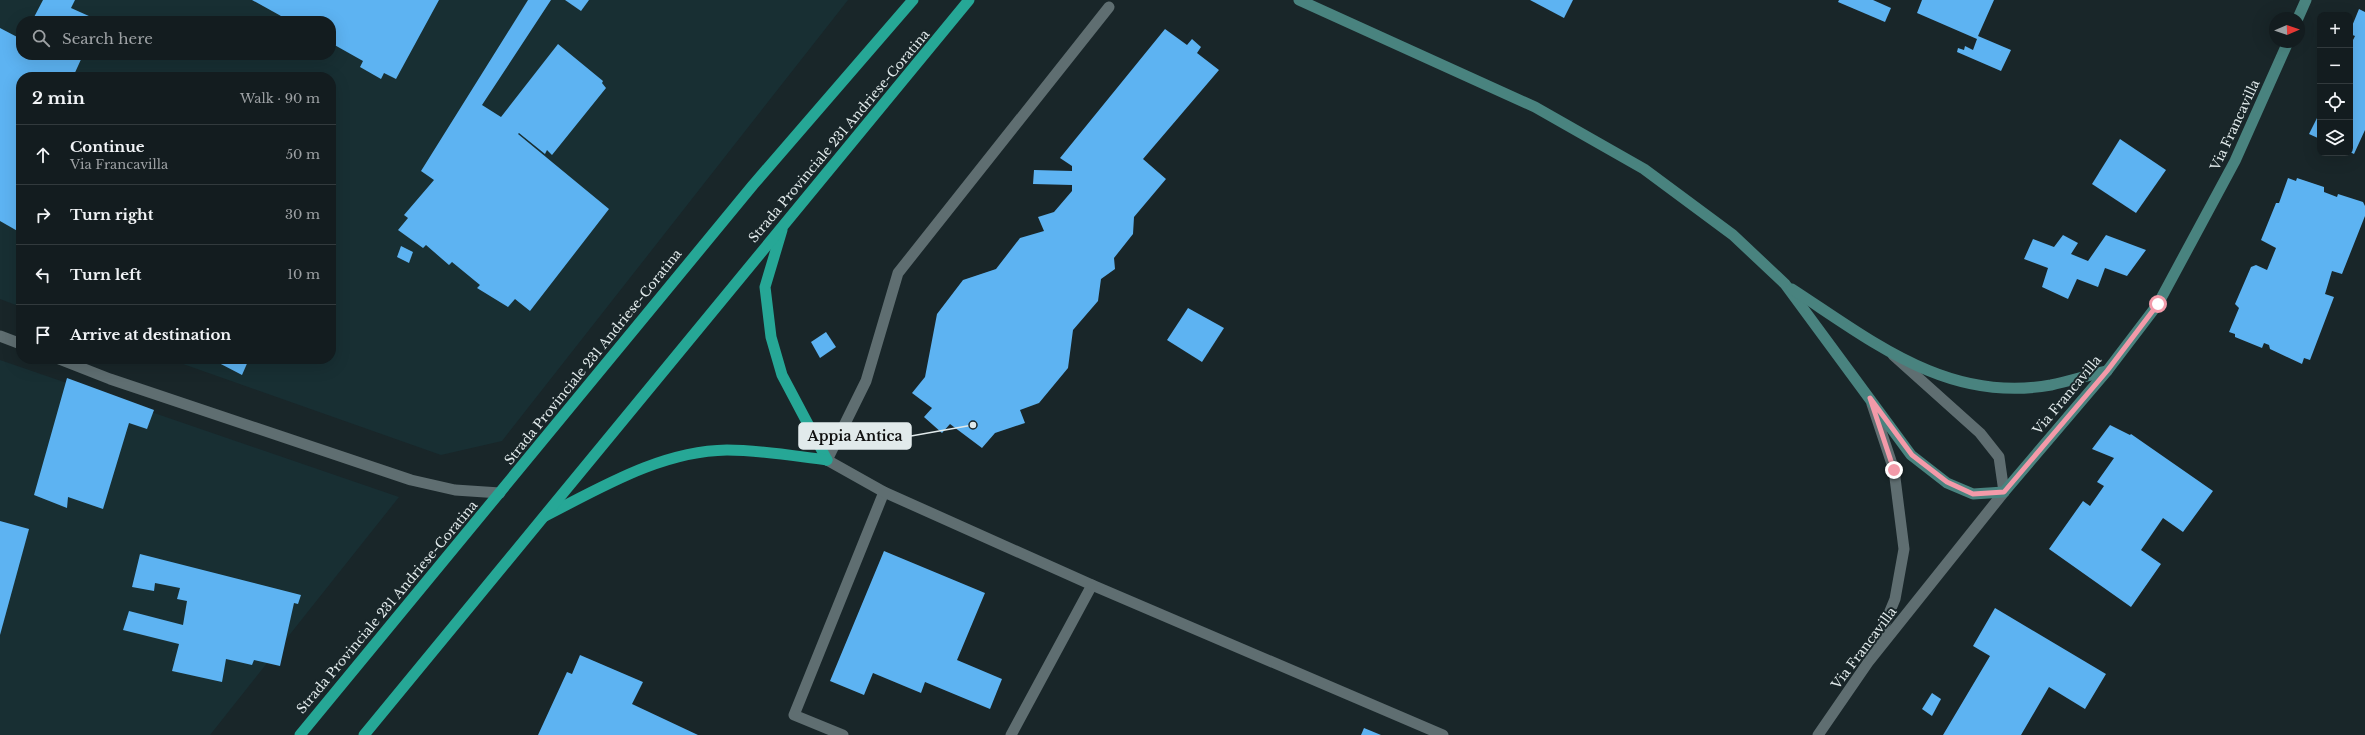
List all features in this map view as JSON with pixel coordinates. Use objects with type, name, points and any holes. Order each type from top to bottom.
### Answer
[{"type":"highway","name":"Strada Provinciale 231 Andriese-Coratina","points":[[300,735],[753,184],[912,0]]},
{"type":"highway","name":"Strada Provinciale 231 Andriese-Coratina","points":[[364,735],[541,518],[969,0]]},
{"type":"highway","points":[[784,224],[766,287],[771,337],[782,375],[827,460]]},
{"type":"highway","points":[[541,518],[622,477],[671,458],[726,450],[827,460]]},
{"type":"main road","points":[[1299,0],[1535,107],[1644,169],[1733,235],[1785,284],[1893,355],[1950,380],[1997,388],[2050,385],[2107,371]]},
{"type":"main road","points":[[2301,12],[2306,0]]},
{"type":"main road","name":"Via Francavilla","points":[[2004,492],[2107,371],[2158,304],[2235,161],[2285,48]]},
{"type":"main road","points":[[1785,284],[1912,455],[1947,482],[1973,494],[2004,492]]},
{"type":"street","points":[[1109,7],[898,273],[866,381],[827,460],[884,492],[1092,585],[1443,735]]},
{"type":"street","points":[[0,336],[16,342]]},
{"type":"street","points":[[1893,355],[1980,433],[1999,457],[2004,492]]},
{"type":"street","points":[[72,364],[110,379],[411,480],[455,490],[500,493]]},
{"type":"street","points":[[1869,662],[1895,599],[1904,549],[1894,470],[1870,398]]},
{"type":"street","points":[[843,735],[794,715],[884,492]]},
{"type":"street","name":"Via Francavilla","points":[[1818,735],[1869,662],[2004,492]]},
{"type":"street","points":[[1011,735],[1092,585]]},
{"type":"shaded area","points":[[0,0],[848,0],[502,441],[441,455],[183,364],[336,364],[336,72],[16,72],[16,305],[0,299]]},
{"type":"shaded area","points":[[0,360],[399,497],[210,735],[0,735]]},
{"type":"building","points":[[43,0],[75,0],[71,8],[89,16],[35,16]]},
{"type":"building","points":[[252,0],[439,0],[396,79],[384,73],[381,79],[360,67],[363,61],[336,46],[336,16],[281,16]]},
{"type":"building","points":[[528,0],[551,0],[482,105],[501,117],[558,44],[603,81],[602,83],[606,88],[552,155],[547,150],[545,154],[519,133],[518,134],[609,209],[530,311],[515,299],[508,307],[477,288],[480,285],[452,262],[449,265],[426,245],[423,248],[398,230],[408,218],[404,215],[434,180],[421,171]]},
{"type":"building","points":[[565,0],[589,0],[581,11]]},
{"type":"building","points":[[1530,0],[1573,0],[1564,18]]},
{"type":"building","points":[[1839,0],[1873,0],[1891,8],[1885,22],[1838,2]]},
{"type":"building","points":[[1922,0],[1994,0],[1978,36],[2011,50],[2001,71],[1957,52],[1958,48],[1964,50],[1965,46],[1973,50],[1977,39],[1917,13]]},
{"type":"building","points":[[2359,9],[2365,12],[2365,130],[2354,154],[2353,40],[2355,36],[2353,35],[2353,24]]},
{"type":"building","points":[[0,28],[16,36],[16,60],[81,60],[75,72],[16,72],[16,230],[0,221]]},
{"type":"building","points":[[1165,29],[1187,45],[1192,39],[1201,47],[1197,53],[1219,70],[1143,159],[1166,179],[1134,217],[1133,234],[1114,258],[1115,269],[1101,279],[1098,301],[1073,330],[1068,368],[1039,403],[1020,410],[1025,423],[995,433],[982,448],[950,424],[942,433],[924,417],[932,408],[912,393],[925,377],[937,314],[963,280],[996,269],[1020,238],[1044,231],[1038,217],[1054,212],[1072,191],[1072,185],[1033,184],[1034,170],[1072,171],[1072,166],[1060,158]]},
{"type":"building","points":[[2317,118],[2317,138],[2309,134]]},
{"type":"building","points":[[2120,139],[2166,170],[2136,213],[2092,184]]},
{"type":"building","points":[[2288,178],[2296,181],[2297,178],[2324,187],[2324,192],[2337,197],[2338,194],[2363,202],[2365,206],[2365,216],[2342,274],[2332,271],[2325,294],[2334,297],[2310,360],[2304,358],[2302,364],[2270,349],[2269,345],[2264,343],[2262,348],[2235,337],[2235,334],[2229,332],[2239,308],[2235,304],[2251,267],[2256,265],[2267,270],[2276,248],[2261,240],[2276,203],[2279,203]]},
{"type":"building","points":[[2063,235],[2078,243],[2071,254],[2088,261],[2106,235],[2146,250],[2127,276],[2105,268],[2098,287],[2077,279],[2068,299],[2042,287],[2048,268],[2024,259],[2033,239],[2054,247]]},
{"type":"building","points":[[401,246],[413,252],[409,263],[397,257]]},
{"type":"building","points":[[1188,308],[1224,328],[1202,362],[1167,340]]},
{"type":"building","points":[[826,332],[836,347],[820,358],[811,342]]},
{"type":"building","points":[[221,364],[247,364],[242,375]]},
{"type":"building","points":[[67,378],[154,410],[147,429],[129,423],[103,509],[68,497],[67,508],[34,495]]},
{"type":"building","points":[[2110,425],[2130,435],[2131,434],[2213,491],[2183,532],[2163,518],[2141,550],[2161,564],[2131,607],[2049,549],[2083,501],[2090,506],[2104,486],[2097,482],[2114,458],[2092,449]]},
{"type":"building","points":[[0,521],[29,529],[0,635]]},
{"type":"building","points":[[884,551],[985,593],[957,660],[1002,679],[990,709],[925,682],[921,693],[873,673],[864,695],[830,681]]},
{"type":"building","points":[[140,554],[301,595],[298,604],[294,603],[280,666],[254,660],[252,665],[226,659],[222,682],[172,671],[179,644],[123,630],[129,611],[183,625],[187,601],[177,599],[180,588],[155,583],[154,591],[132,587]]},
{"type":"building","points":[[1995,608],[2106,674],[2085,709],[2049,687],[2021,735],[1943,735],[1990,656],[1973,646]]},
{"type":"building","points":[[580,655],[643,682],[632,704],[698,735],[538,735],[567,672],[572,674]]},
{"type":"building","points":[[1932,693],[1941,699],[1932,716],[1922,709]]},
{"type":"building","points":[[1364,728],[1381,735],[1361,735]]},
{"type":"place","name":"Appia Antica","points":[[973,425]]},
{"type":"route","points":[[1894,470],[1870,398],[1912,455],[1947,482],[1973,494],[2004,492],[2107,371],[2158,304]]}]
